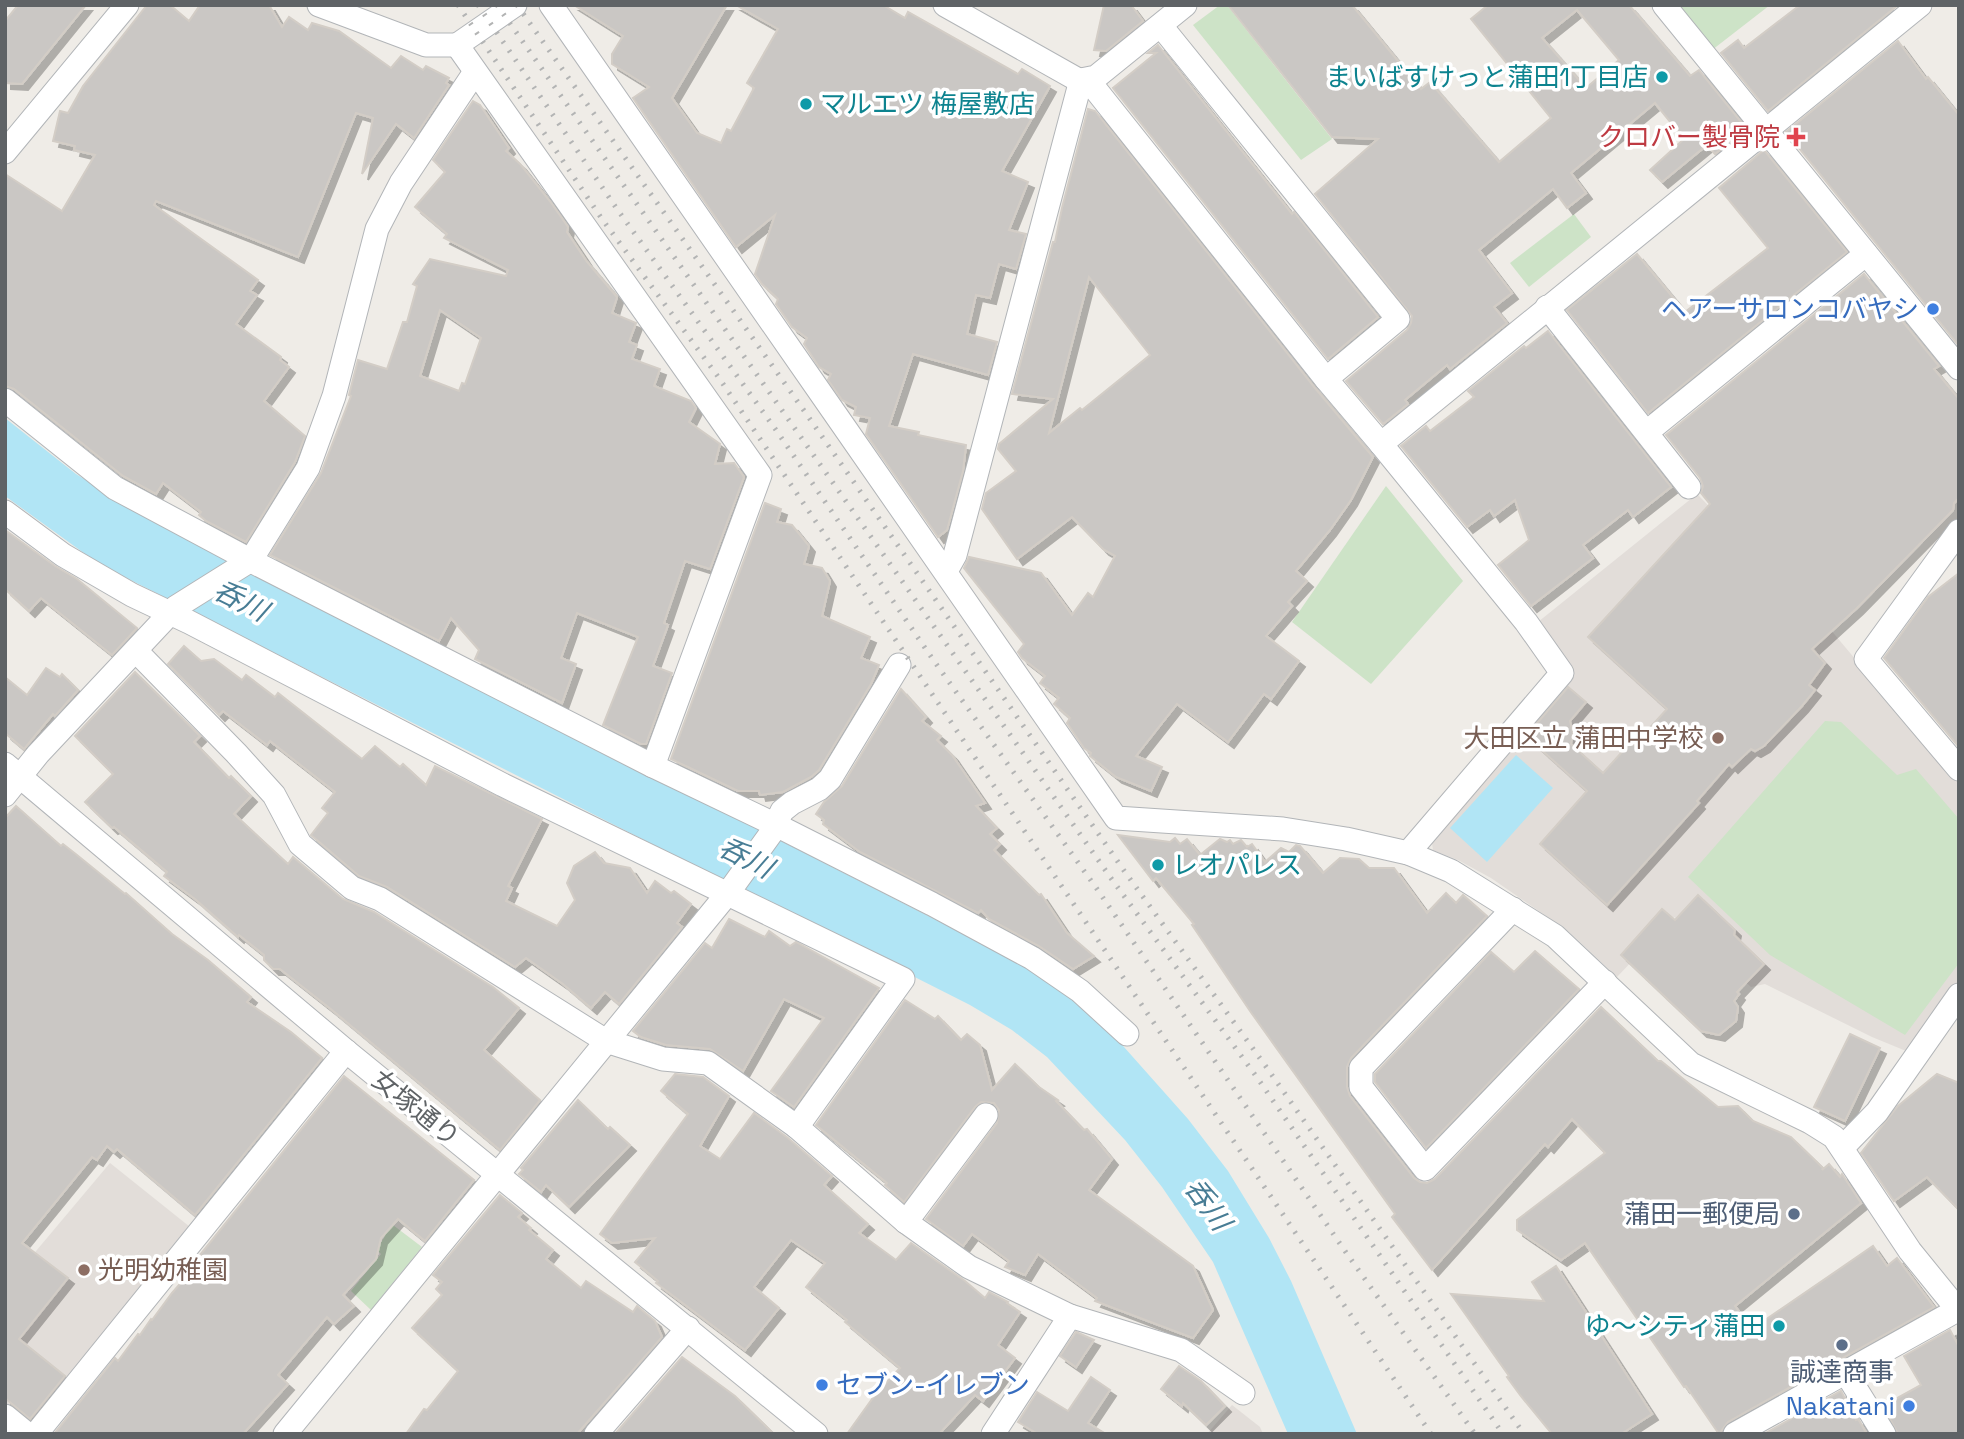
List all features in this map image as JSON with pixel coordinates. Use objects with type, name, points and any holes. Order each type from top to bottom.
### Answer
[{"type":"street","points":[[10,140],[127,5]]},
{"type":"street","points":[[320,5],[425,46],[457,45],[515,5]]},
{"type":"street","points":[[551,5],[1116,818],[1283,829],[1408,853],[1451,871],[1555,936],[1691,1064],[1810,1122],[1834,1137],[1910,1251],[1958,1309],[1735,1434]]},
{"type":"street","points":[[945,5],[1081,80],[1101,95],[1326,379],[1525,622],[1562,673],[1408,853]]},
{"type":"street","points":[[1081,80],[1096,77],[1185,5]]},
{"type":"street","points":[[1664,5],[1959,368]]},
{"type":"street","points":[[1381,444],[1920,5]]},
{"type":"street","points":[[1161,26],[1398,319],[1326,379]]},
{"type":"street","points":[[457,45],[760,475],[653,766]]},
{"type":"street","points":[[5,795],[13,770],[38,754],[174,610],[248,562],[308,468],[334,396],[377,229],[401,183],[475,72]]},
{"type":"street","points":[[946,571],[955,555],[1081,80]]},
{"type":"street","points":[[1647,432],[1866,254]]},
{"type":"street","points":[[1546,307],[1689,487]]},
{"type":"street","points":[[5,400],[115,488],[248,562],[1032,958],[1080,991],[1127,1034]]},
{"type":"street","points":[[5,512],[63,555],[132,596],[174,610],[503,785],[730,890],[903,979],[797,1127]]},
{"type":"street","points":[[1959,531],[1866,659],[1959,769]]},
{"type":"street","points":[[136,651],[274,795],[300,844],[352,888],[380,899],[606,1041],[663,1059],[708,1063],[797,1127],[906,1222],[969,1267],[1070,1316],[1181,1350],[1243,1393]]},
{"type":"street","points":[[285,1434],[730,890],[774,829],[782,811],[819,789],[830,779],[899,665]]},
{"type":"street","name":"女塚通り","points":[[13,770],[346,1051],[816,1434]]},
{"type":"street","points":[[1513,909],[1361,1068],[1361,1087],[1425,1169],[1605,982]]},
{"type":"street","points":[[1842,1148],[1877,1112],[1959,995]]},
{"type":"street","points":[[36,1434],[346,1051]]},
{"type":"street","points":[[906,1222],[986,1115]]},
{"type":"street","points":[[993,1434],[1070,1316]]},
{"type":"street","points":[[596,1434],[688,1328]]},
{"type":"street","points":[[1846,1373],[1884,1434]]},
{"type":"street","points":[[5,1416],[27,1434]]},
{"type":"shaded area","name":"大田区立 蒲田中学校","points":[[1697,494],[1830,629],[1959,783],[1959,984],[1911,1053],[1872,1037],[1765,984],[1751,987],[1674,917],[1617,977],[1569,932],[1491,878],[1433,850],[1431,836],[1573,671],[1538,622]]},
{"type":"shaded area","points":[[110,1163],[190,1227],[33,1423],[19,1423],[5,1411],[5,1288]]},
{"type":"shaded area","points":[[1232,1405],[1260,1427],[1263,1434],[1207,1434]]},
{"type":"green space","points":[[1220,5],[1227,5],[1332,139],[1301,160],[1193,25]]},
{"type":"green space","points":[[1676,5],[1770,5],[1712,50]]},
{"type":"green space","points":[[1574,214],[1591,237],[1529,287],[1510,263]]},
{"type":"green space","points":[[1386,486],[1463,581],[1371,684],[1292,622]]},
{"type":"green space","points":[[1825,721],[1841,722],[1897,775],[1916,769],[1959,819],[1959,963],[1905,1035],[1770,955],[1688,877]]},
{"type":"green space","points":[[389,1222],[422,1247],[371,1310],[351,1291],[381,1254],[376,1249],[384,1238]]},
{"type":"water","name":"呑川","points":[[5,418],[76,474],[151,520],[1040,973],[1100,1020],[1188,1119],[1228,1171],[1269,1238],[1291,1281],[1357,1434],[1288,1434],[1213,1262],[1162,1187],[1125,1140],[1047,1057],[1012,1030],[970,1005],[99,564],[5,496]]},
{"type":"water","points":[[1516,755],[1553,788],[1487,862],[1450,828]]},
{"type":"building","points":[[18,5],[86,5],[22,84],[5,83],[5,21]]},
{"type":"building","points":[[147,5],[170,5],[189,21],[200,5],[269,5],[282,27],[289,17],[308,30],[312,23],[339,31],[391,68],[401,56],[423,70],[426,66],[449,78],[446,83],[449,85],[414,138],[396,124],[362,174],[373,118],[356,113],[298,257],[156,201],[154,205],[258,280],[250,291],[257,295],[236,324],[281,357],[280,360],[289,367],[264,401],[305,436],[295,462],[246,542],[206,521],[199,515],[201,512],[163,483],[156,494],[123,476],[14,389],[5,386],[5,174],[62,211],[95,155],[74,150],[75,146],[53,141],[60,111],[68,113],[83,86]]},
{"type":"building","points":[[574,5],[727,5],[672,98],[697,133],[721,143],[727,129],[731,131],[754,88],[747,83],[778,29],[736,5],[883,5],[905,18],[908,12],[1018,74],[1022,69],[1050,86],[1002,171],[1028,182],[1009,230],[1026,234],[1016,269],[999,264],[990,298],[976,295],[967,334],[997,342],[988,375],[913,354],[889,426],[966,445],[963,471],[947,530],[938,537],[866,434],[870,418],[854,415],[856,407],[842,400],[828,380],[831,374],[819,367],[804,344],[807,338],[792,327],[776,304],[778,299],[755,274],[775,215],[736,247],[633,98],[649,87],[612,64],[612,54],[623,36]]},
{"type":"building","points":[[1104,5],[1131,5],[1143,21],[1106,51],[1094,50]]},
{"type":"building","points":[[1228,5],[1352,5],[1421,89],[1430,82],[1499,162],[1551,118],[1471,19],[1488,5],[1629,5],[1690,76],[1699,70],[1746,128],[1715,154],[1707,145],[1662,182],[1650,170],[1684,139],[1655,103],[1571,173],[1586,193],[1567,208],[1553,189],[1479,250],[1512,293],[1494,307],[1507,323],[1450,369],[1447,365],[1405,400],[1408,404],[1383,424],[1346,381],[1407,330],[1412,316],[1315,194],[1378,139],[1332,137]],"holes":[[[1577,10],[1619,60],[1586,88],[1542,38]]]},
{"type":"building","points":[[1800,5],[1898,5],[1768,111],[1721,53],[1738,40],[1744,48]]},
{"type":"building","points":[[1898,41],[1926,79],[1928,77],[1959,115],[1959,346],[1786,132]]},
{"type":"building","points":[[1158,45],[1378,317],[1328,359],[1113,88],[1156,53],[1148,53]]},
{"type":"building","points":[[473,101],[480,105],[509,148],[506,151],[552,204],[587,262],[617,297],[612,313],[636,323],[629,342],[637,345],[632,359],[660,369],[654,386],[691,401],[696,408],[689,422],[720,444],[715,464],[734,463],[744,477],[710,569],[685,561],[664,623],[668,625],[653,666],[672,673],[646,744],[603,725],[638,637],[577,613],[561,658],[576,664],[562,703],[475,659],[479,650],[451,618],[439,641],[270,555],[321,473],[351,396],[349,395],[358,360],[387,369],[403,322],[407,322],[417,286],[413,284],[430,259],[506,276],[508,270],[444,238],[447,234],[415,207],[445,172],[433,160]],"holes":[[[440,310],[481,338],[465,384],[462,383],[459,391],[420,376]]]},
{"type":"building","points":[[1088,109],[1095,111],[1373,457],[1351,500],[1296,571],[1307,581],[1288,602],[1292,606],[1266,636],[1299,661],[1271,699],[1264,694],[1228,742],[1177,704],[1136,756],[1162,767],[1151,791],[1116,777],[1090,756],[1091,753],[1084,748],[1067,723],[1070,718],[1054,704],[1059,698],[1040,683],[1045,676],[1018,652],[1024,644],[964,568],[969,557],[1041,573],[1072,615],[1088,593],[1093,597],[1115,556],[1103,549],[1072,517],[1017,559],[982,509],[986,493],[1016,471],[998,449],[999,444],[1053,399],[1012,394]],"holes":[[[1089,277],[1150,355],[1082,410],[1080,408],[1049,433]]]},
{"type":"building","points":[[1764,150],[1847,252],[1648,413],[1567,310],[1637,254],[1685,312],[1768,248],[1719,188]]},
{"type":"building","points":[[1864,274],[1939,366],[1934,369],[1959,399],[1959,498],[1954,503],[1953,510],[1857,608],[1812,649],[1825,663],[1809,685],[1815,690],[1802,706],[1764,746],[1755,751],[1751,749],[1732,767],[1729,764],[1697,801],[1699,803],[1607,905],[1540,844],[1587,791],[1526,736],[1568,687],[1586,702],[1570,721],[1573,733],[1571,744],[1603,773],[1631,742],[1634,745],[1667,709],[1588,637],[1710,504],[1701,493],[1703,486],[1700,478],[1666,435]]},
{"type":"building","points":[[1548,331],[1671,487],[1633,517],[1628,510],[1583,545],[1593,558],[1531,606],[1498,565],[1529,540],[1515,500],[1494,516],[1490,510],[1467,527],[1401,446],[1426,426],[1430,431],[1474,397],[1468,391],[1524,346],[1526,348]]},
{"type":"building","points":[[765,503],[781,509],[777,522],[792,525],[809,546],[804,564],[822,568],[830,581],[822,616],[870,637],[861,658],[879,665],[871,684],[819,770],[783,792],[760,795],[759,791],[738,791],[671,759]]},
{"type":"building","points":[[5,530],[77,579],[137,628],[112,655],[41,598],[29,611],[5,589]]},
{"type":"building","points":[[1959,573],[1959,747],[1884,658],[1928,597]]},
{"type":"building","points":[[184,646],[201,661],[214,659],[242,680],[246,675],[275,697],[278,693],[362,759],[375,746],[400,767],[403,764],[426,785],[435,766],[542,819],[508,886],[512,888],[506,901],[557,926],[575,900],[567,883],[574,866],[595,852],[604,863],[630,868],[647,893],[655,881],[691,904],[677,923],[682,927],[619,1004],[605,992],[591,1008],[526,958],[515,967],[387,887],[359,876],[311,835],[328,813],[322,808],[335,792],[270,741],[267,745],[223,711],[219,715],[168,664]]},
{"type":"building","points":[[46,668],[60,677],[62,674],[78,690],[55,716],[53,714],[24,749],[5,733],[5,677],[27,695]]},
{"type":"building","points":[[135,672],[200,736],[194,742],[251,796],[234,814],[288,864],[293,857],[343,899],[374,912],[493,987],[519,1008],[484,1050],[540,1100],[500,1150],[332,1010],[280,969],[273,969],[264,960],[264,955],[164,876],[167,872],[112,828],[85,802],[113,774],[75,736]]},
{"type":"building","points":[[901,689],[926,717],[922,721],[941,736],[937,740],[952,755],[985,803],[976,806],[997,828],[990,834],[1000,844],[994,850],[1041,894],[1067,933],[1094,956],[1073,969],[1039,946],[989,919],[981,910],[978,913],[860,852],[823,824],[824,820],[816,814],[824,802],[842,786]]},
{"type":"building","points":[[16,806],[61,846],[63,844],[126,893],[172,934],[208,960],[251,997],[247,1002],[291,1032],[322,1058],[195,1215],[117,1149],[114,1152],[107,1146],[97,1160],[92,1157],[22,1243],[68,1278],[19,1339],[65,1376],[30,1419],[5,1398],[5,818]]},
{"type":"building","points":[[1118,835],[1170,842],[1175,838],[1180,844],[1187,839],[1200,855],[1220,839],[1227,842],[1230,840],[1233,844],[1241,840],[1247,847],[1252,844],[1265,862],[1281,848],[1289,852],[1296,845],[1300,846],[1323,873],[1340,858],[1359,859],[1369,868],[1394,868],[1427,913],[1446,893],[1456,903],[1463,895],[1487,916],[1351,1058],[1347,1067],[1350,1096],[1414,1178],[1420,1182],[1427,1183],[1435,1179],[1601,1007],[1658,1061],[1718,1107],[1738,1106],[1753,1121],[1791,1137],[1822,1170],[1829,1164],[1840,1177],[1842,1174],[1861,1203],[1735,1306],[1752,1329],[1873,1246],[1887,1266],[1897,1258],[1934,1307],[1728,1422],[1719,1434],[1585,1243],[1561,1260],[1517,1230],[1517,1220],[1605,1153],[1572,1119],[1548,1147],[1545,1144],[1432,1270],[1392,1217],[1395,1214],[1250,1011],[1192,925],[1194,924],[1156,878],[1153,881]]},
{"type":"building","points":[[1698,895],[1735,930],[1734,935],[1764,964],[1737,992],[1739,994],[1734,1001],[1738,1007],[1736,1021],[1719,1035],[1701,1031],[1621,955],[1662,909],[1675,920]]},
{"type":"building","points":[[729,919],[765,937],[769,931],[790,946],[796,942],[879,988],[794,1107],[771,1091],[824,1018],[784,999],[743,1071],[710,1049],[666,1045],[641,1037],[633,1031],[705,943],[712,948]]},
{"type":"building","points":[[1535,951],[1579,989],[1426,1148],[1375,1082],[1375,1074],[1491,952],[1514,972]]},
{"type":"building","points":[[905,1000],[935,1019],[938,1016],[961,1040],[967,1034],[980,1045],[992,1090],[1015,1064],[1039,1087],[1058,1100],[1056,1101],[1084,1130],[1087,1129],[1112,1159],[1089,1190],[1193,1266],[1213,1310],[1193,1338],[1095,1301],[1097,1298],[1038,1254],[1025,1275],[1005,1267],[1009,1261],[972,1234],[963,1246],[926,1219],[997,1123],[999,1110],[994,1103],[981,1102],[975,1107],[904,1202],[885,1185],[887,1183],[816,1125]]},
{"type":"building","points":[[1850,1034],[1880,1048],[1845,1121],[1814,1107]]},
{"type":"building","points":[[675,1074],[703,1077],[729,1096],[700,1146],[720,1159],[754,1113],[832,1176],[824,1185],[868,1224],[859,1233],[896,1260],[911,1243],[985,1298],[989,1292],[1020,1312],[998,1345],[1015,1358],[983,1401],[975,1395],[939,1434],[847,1434],[875,1395],[900,1368],[806,1287],[825,1263],[791,1240],[754,1287],[779,1308],[745,1350],[656,1283],[658,1281],[635,1262],[655,1238],[612,1243],[600,1234],[688,1114],[661,1091]]},
{"type":"building","points":[[1937,1074],[1959,1083],[1959,1210],[1927,1177],[1894,1201],[1861,1153],[1898,1106]]},
{"type":"building","points":[[344,1076],[474,1180],[425,1241],[398,1219],[381,1238],[376,1259],[343,1295],[354,1306],[334,1324],[327,1317],[278,1375],[288,1384],[243,1434],[54,1434],[115,1358],[118,1361],[203,1258],[200,1255]]},
{"type":"building","points":[[578,1100],[608,1129],[610,1127],[630,1145],[569,1207],[546,1185],[541,1192],[519,1174],[523,1170],[521,1168]]},
{"type":"building","points":[[500,1195],[522,1213],[518,1217],[531,1228],[529,1230],[553,1250],[546,1259],[581,1288],[586,1281],[633,1312],[637,1306],[655,1321],[662,1337],[577,1434],[406,1434],[458,1371],[412,1328],[442,1295],[436,1289],[442,1282],[433,1275]]},
{"type":"building","points":[[1556,1266],[1652,1414],[1621,1434],[1552,1434],[1507,1377],[1509,1376],[1451,1294],[1544,1301],[1532,1282]]},
{"type":"building","points":[[1950,1330],[1959,1347],[1959,1434],[1898,1434],[1883,1406],[1921,1385],[1904,1356]]},
{"type":"building","points":[[1076,1332],[1094,1340],[1076,1367],[1060,1356]]},
{"type":"building","points":[[682,1357],[735,1396],[774,1434],[615,1434]]},
{"type":"building","points":[[1179,1366],[1201,1381],[1225,1406],[1206,1425],[1183,1403],[1182,1406],[1161,1389]]},
{"type":"building","points":[[1091,1377],[1110,1390],[1088,1423],[1106,1434],[1038,1434],[1018,1422],[1037,1392],[1068,1411]]},
{"type":"building","points":[[1841,1391],[1856,1420],[1858,1419],[1867,1434],[1764,1434]]},
{"type":"railway","points":[[458,5],[602,219],[719,378],[1431,1434]]},
{"type":"railway","points":[[478,5],[617,209],[776,430],[934,661],[1097,889],[1345,1251],[1475,1434]]},
{"type":"railway","points":[[497,5],[1113,881],[1256,1076],[1503,1434]]},
{"type":"railway","points":[[517,5],[805,412],[1125,872],[1267,1068],[1524,1434]]},
{"type":"place","name":"まいばすけっと蒲田1丁目店","points":[[1662,77]]},
{"type":"place","name":"マルエツ 梅屋敷店","points":[[806,104]]},
{"type":"place","name":"クロバー製骨院","points":[[1796,137]]},
{"type":"place","name":"ヘアーサロンコバヤシ","points":[[1933,309]]},
{"type":"place","name":"大田区立 蒲田中学校","points":[[1718,738]]},
{"type":"place","name":"レオパレス","points":[[1158,865]]},
{"type":"place","name":"蒲田一郵便局","points":[[1794,1214]]},
{"type":"place","name":"光明幼稚園","points":[[84,1270]]},
{"type":"place","name":"ゆ〜シティ蒲田","points":[[1779,1326]]},
{"type":"place","name":"誠達商事","points":[[1842,1345]]},
{"type":"place","name":"セブン-イレブン","points":[[822,1385]]},
{"type":"place","name":"Nakatani","points":[[1909,1406]]}]
